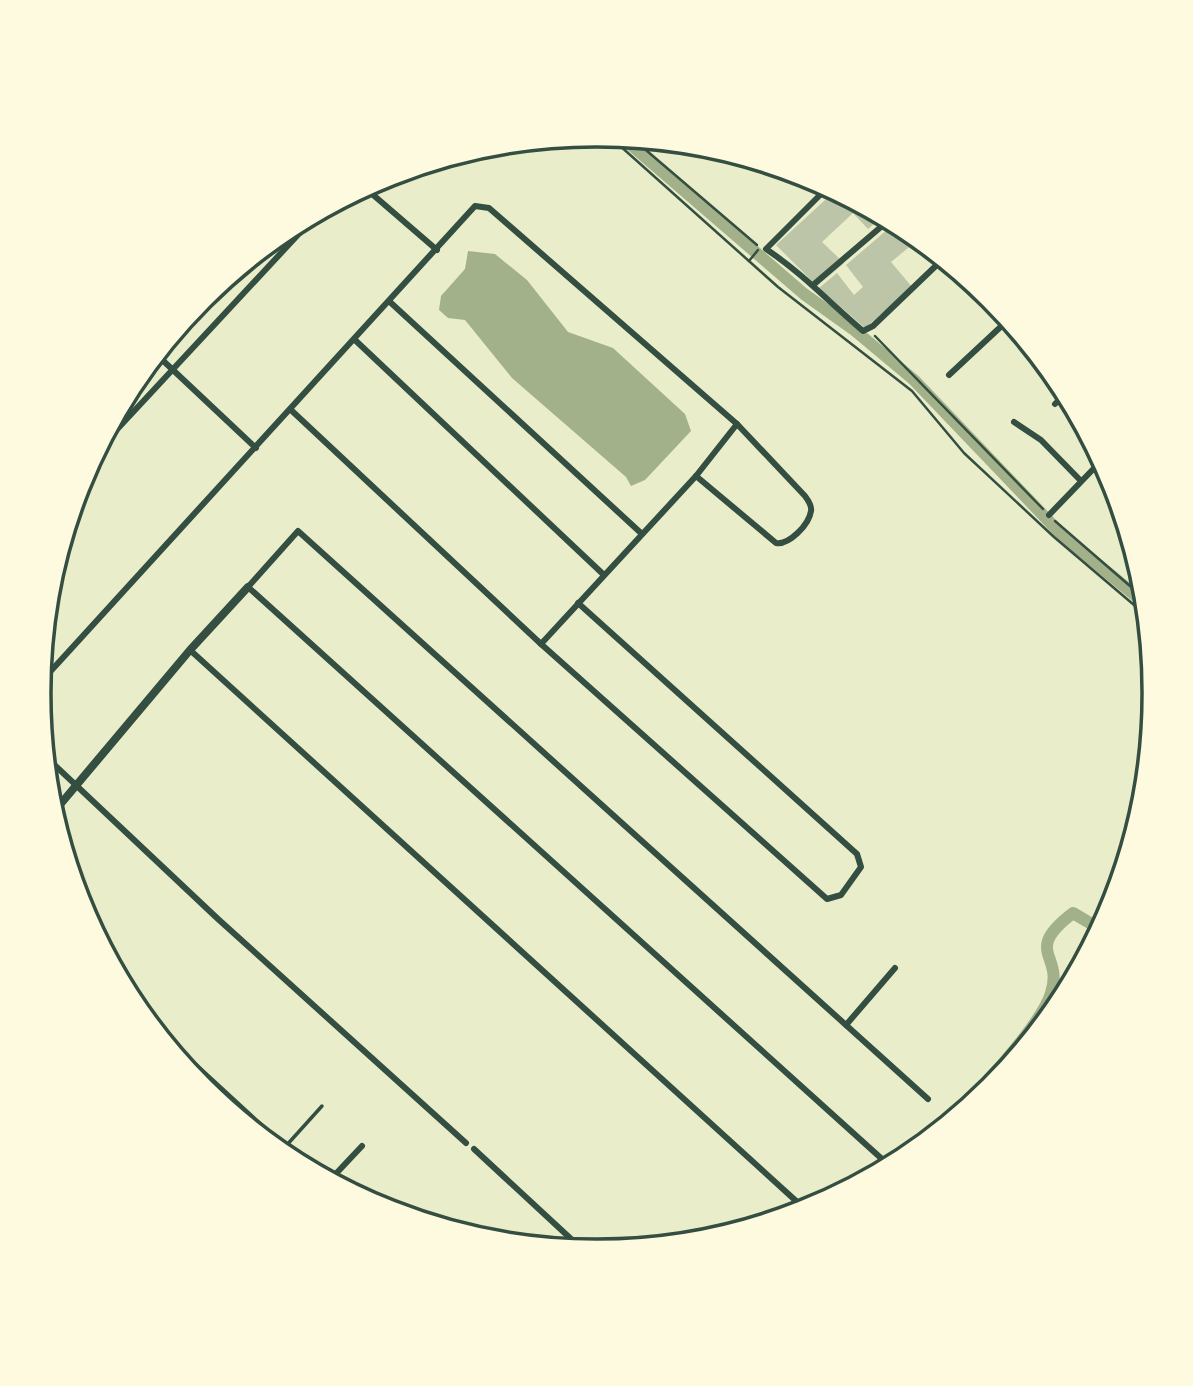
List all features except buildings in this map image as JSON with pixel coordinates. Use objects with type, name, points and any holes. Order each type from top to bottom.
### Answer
[{"type":"street","points":[[374,195],[437,250]]},
{"type":"street","points":[[819,195],[763,249],[798,271],[825,299],[866,331],[936,266]]},
{"type":"street","points":[[52,670],[355,341],[475,206],[489,208],[737,424],[805,496],[811,510],[810,515],[791,540],[780,544],[771,541],[696,476]]},
{"type":"street","points":[[813,285],[881,227]]},
{"type":"street","points":[[122,424],[295,238]]},
{"type":"street","points":[[390,302],[642,534]]},
{"type":"street","points":[[949,375],[1001,327]]},
{"type":"street","points":[[355,341],[604,575]]},
{"type":"street","points":[[164,362],[256,448]]},
{"type":"street","points":[[291,410],[541,644],[827,899],[841,895],[861,867],[857,854],[578,603]]},
{"type":"street","points":[[1014,422],[1041,440],[1081,481]]},
{"type":"street","points":[[541,644],[696,476],[737,424]]},
{"type":"street","points":[[1049,515],[1094,468]]},
{"type":"street","points":[[62,803],[190,650],[298,531],[928,1099]]},
{"type":"street","points":[[248,587],[881,1158]]},
{"type":"street","points":[[190,650],[796,1201]]},
{"type":"street","points":[[55,766],[218,919],[466,1143]]},
{"type":"street","points":[[846,1025],[895,968]]},
{"type":"street","points":[[337,1173],[362,1146]]},
{"type":"street","points":[[474,1149],[570,1238]]},
{"type":"lane","points":[[289,1144],[322,1106]]},
{"type":"path","points":[[623,148],[751,259],[778,287],[912,391],[974,462],[1054,537],[1135,606]]},
{"type":"path","points":[[645,149],[763,249],[751,259]]},
{"type":"path","points":[[872,335],[879,338],[890,353],[1049,515],[1092,556],[1132,589]]},
{"type":"shaded area","points":[[468,251],[495,254],[527,280],[568,332],[613,348],[685,414],[691,431],[645,480],[631,486],[626,477],[512,378],[465,320],[448,318],[439,310],[441,296],[465,269]]},
{"type":"waterway","points":[[635,148],[804,294],[853,329],[914,380],[1063,536],[1133,593]]},
{"type":"waterway","points":[[1049,997],[1054,980],[1047,945],[1050,936],[1073,913],[1091,924]]}]
